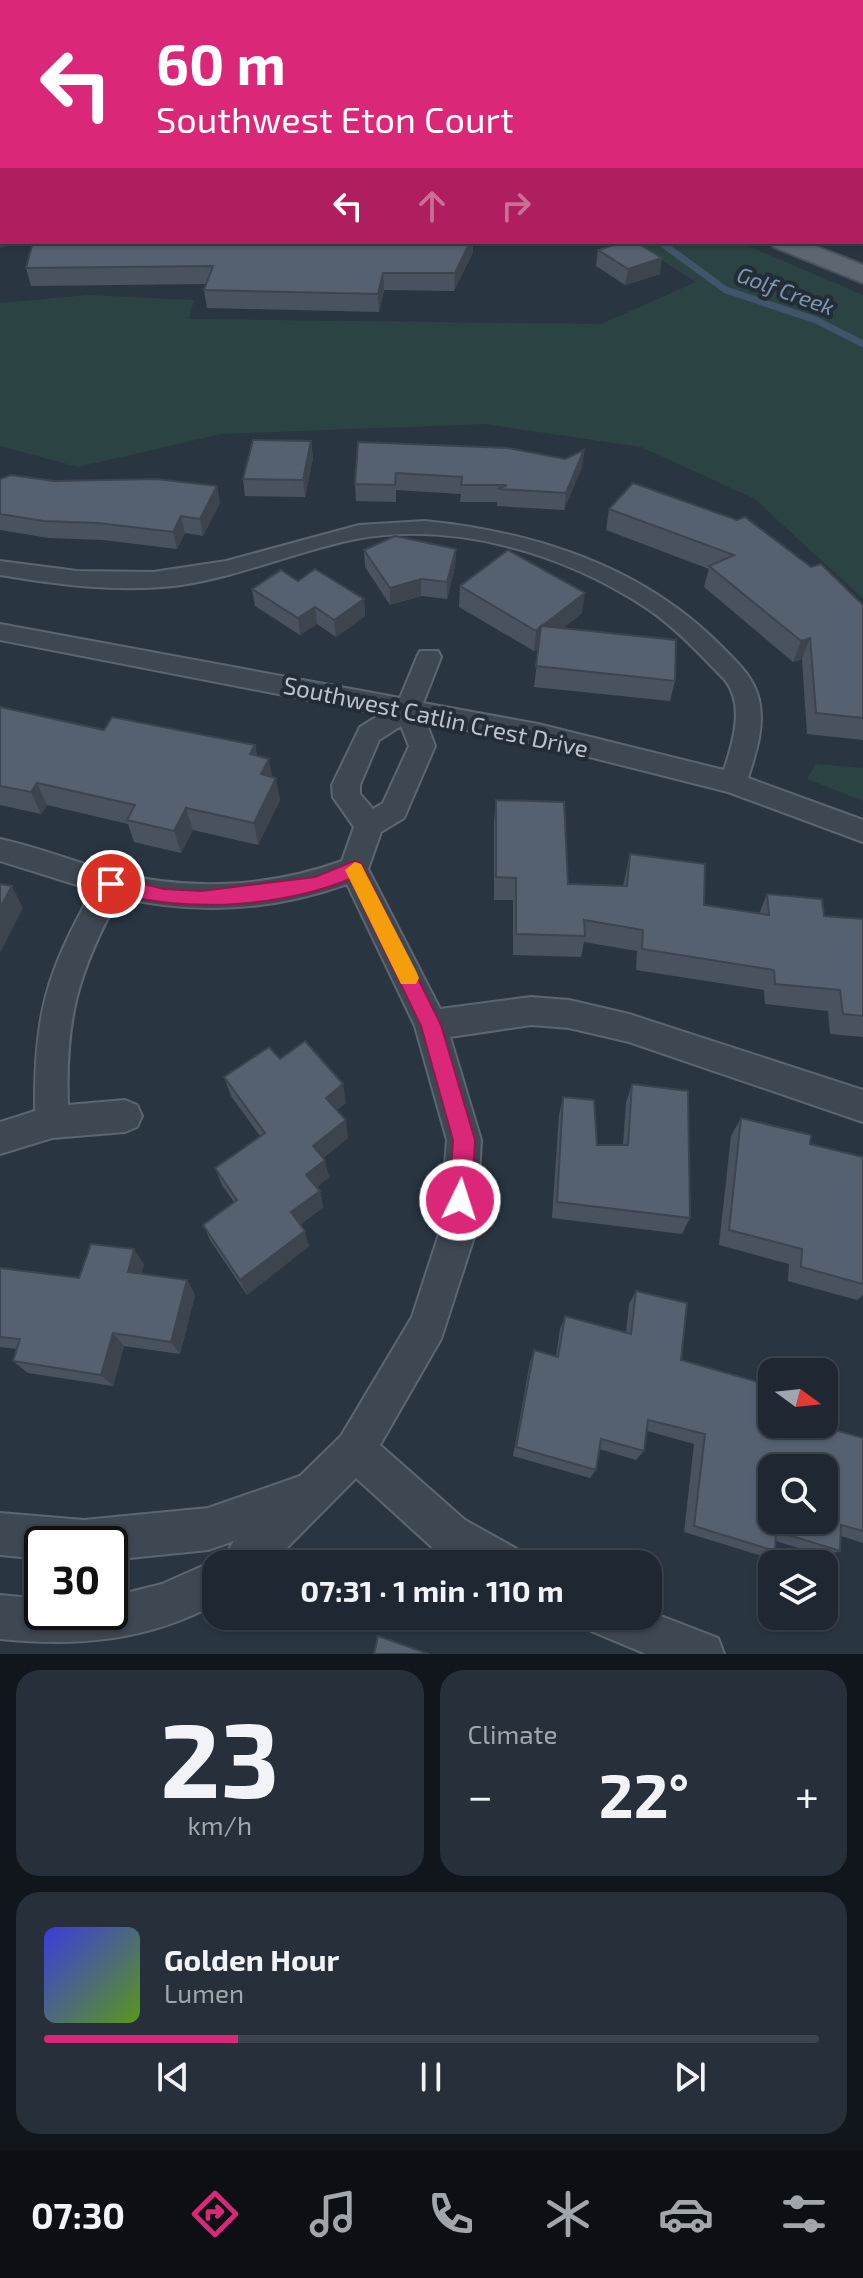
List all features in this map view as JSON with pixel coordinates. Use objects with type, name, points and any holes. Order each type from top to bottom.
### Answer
[{"type":"main road","points":[[788,244],[863,275]]},
{"type":"street","points":[[0,568],[105,581],[161,579],[203,573],[315,542],[382,529],[444,530],[541,550],[625,585],[668,611],[708,644],[743,688],[749,737],[733,783]]},
{"type":"street","name":"Southwest Catlin Crest Drive","points":[[0,632],[538,734],[733,783],[863,831]]},
{"type":"street","points":[[369,825],[347,797],[346,785],[369,734],[408,709],[429,657]]},
{"type":"street","points":[[256,1550],[320,1489],[355,1450],[428,1326],[458,1231],[464,1140],[431,1025],[354,869],[369,825],[394,810],[422,746],[408,709]]},
{"type":"street","points":[[0,850],[111,884],[164,896],[201,899],[316,884],[354,869]]},
{"type":"street","points":[[52,1122],[51,1046],[56,1013],[73,963],[111,884]]},
{"type":"street","points":[[431,1025],[531,1011],[569,1014],[629,1028],[863,1106]]},
{"type":"street","points":[[0,1138],[52,1122],[125,1116]]},
{"type":"street","points":[[355,1450],[450,1535],[477,1550]]},
{"type":"street","points":[[0,1534],[84,1541],[208,1529],[320,1489]]},
{"type":"street","points":[[0,1617],[55,1624],[131,1618],[202,1589]]},
{"type":"street","points":[[641,1630],[702,1654]]},
{"type":"green space","points":[[636,244],[744,244],[863,295],[863,599],[755,499],[641,447],[485,424],[221,434],[78,467],[0,446],[0,303],[88,295],[194,300],[189,319],[601,324],[696,282]]},
{"type":"green space","points":[[816,764],[863,768],[863,801],[807,779]]},
{"type":"building","points":[[32,244],[469,244],[455,273],[383,273],[378,294],[204,290],[213,266],[26,268]]},
{"type":"building","points":[[617,244],[639,244],[662,258],[628,269],[598,250]]},
{"type":"building","points":[[253,440],[311,441],[303,480],[243,479]]},
{"type":"building","points":[[358,442],[508,448],[565,459],[584,450],[566,493],[498,489],[507,485],[461,485],[462,477],[396,473],[395,485],[355,484]]},
{"type":"building","points":[[11,475],[54,481],[156,479],[217,486],[200,519],[181,516],[173,532],[98,523],[43,521],[0,514],[0,479]]},
{"type":"building","points":[[633,483],[737,520],[745,517],[811,567],[821,564],[863,605],[863,718],[816,713],[810,638],[801,641],[709,566],[734,555],[609,509]]},
{"type":"building","points":[[395,536],[456,549],[447,582],[421,579],[390,588],[364,550]]},
{"type":"building","points":[[508,550],[585,593],[542,626],[676,640],[675,681],[536,666],[541,626],[536,631],[460,586]]},
{"type":"building","points":[[315,569],[364,599],[334,620],[315,607],[298,618],[252,589],[281,570],[298,581]]},
{"type":"building","points":[[0,707],[104,730],[112,717],[255,745],[250,754],[269,759],[261,774],[276,778],[254,823],[186,808],[174,831],[127,820],[135,805],[37,783],[31,792],[0,786]]},
{"type":"building","points":[[496,800],[564,802],[568,884],[627,886],[630,854],[705,864],[704,905],[769,915],[767,894],[822,899],[824,916],[863,919],[863,1016],[843,1014],[840,990],[775,984],[774,970],[642,949],[643,930],[584,920],[585,936],[516,934],[516,878],[496,877]]},
{"type":"building","points":[[0,884],[12,886],[0,908]]},
{"type":"building","points":[[305,1041],[343,1084],[326,1098],[346,1120],[313,1146],[325,1160],[306,1175],[320,1191],[291,1212],[305,1231],[240,1280],[203,1225],[237,1200],[215,1168],[265,1133],[224,1077],[269,1047],[280,1059]]},
{"type":"building","points":[[632,1084],[688,1091],[690,1218],[557,1202],[563,1097],[594,1100],[597,1145],[628,1145]]},
{"type":"building","points":[[741,1118],[811,1135],[810,1144],[863,1157],[863,1284],[801,1267],[802,1249],[729,1230]]},
{"type":"building","points":[[91,1244],[134,1249],[128,1272],[187,1280],[171,1342],[113,1333],[101,1375],[13,1361],[20,1339],[0,1337],[0,1268],[79,1278]]},
{"type":"building","points":[[636,1291],[687,1303],[681,1360],[758,1382],[758,1438],[838,1438],[838,1431],[863,1438],[863,1531],[841,1525],[840,1551],[786,1534],[838,1534],[838,1454],[758,1454],[758,1534],[776,1534],[775,1550],[772,1550],[694,1526],[705,1434],[648,1420],[644,1451],[601,1439],[596,1470],[516,1447],[534,1350],[558,1357],[565,1316],[631,1334]]},
{"type":"building","points":[[378,1636],[429,1654],[374,1654]]},
{"type":"waterway","name":"Golf Creek","points":[[663,244],[726,290],[816,320],[863,344]]},
{"type":"slow traffic","points":[[355,870],[408,978]]},
{"type":"route","points":[[111,884],[164,896],[201,899],[316,884],[354,869],[431,1025],[464,1140],[460,1200]]}]
